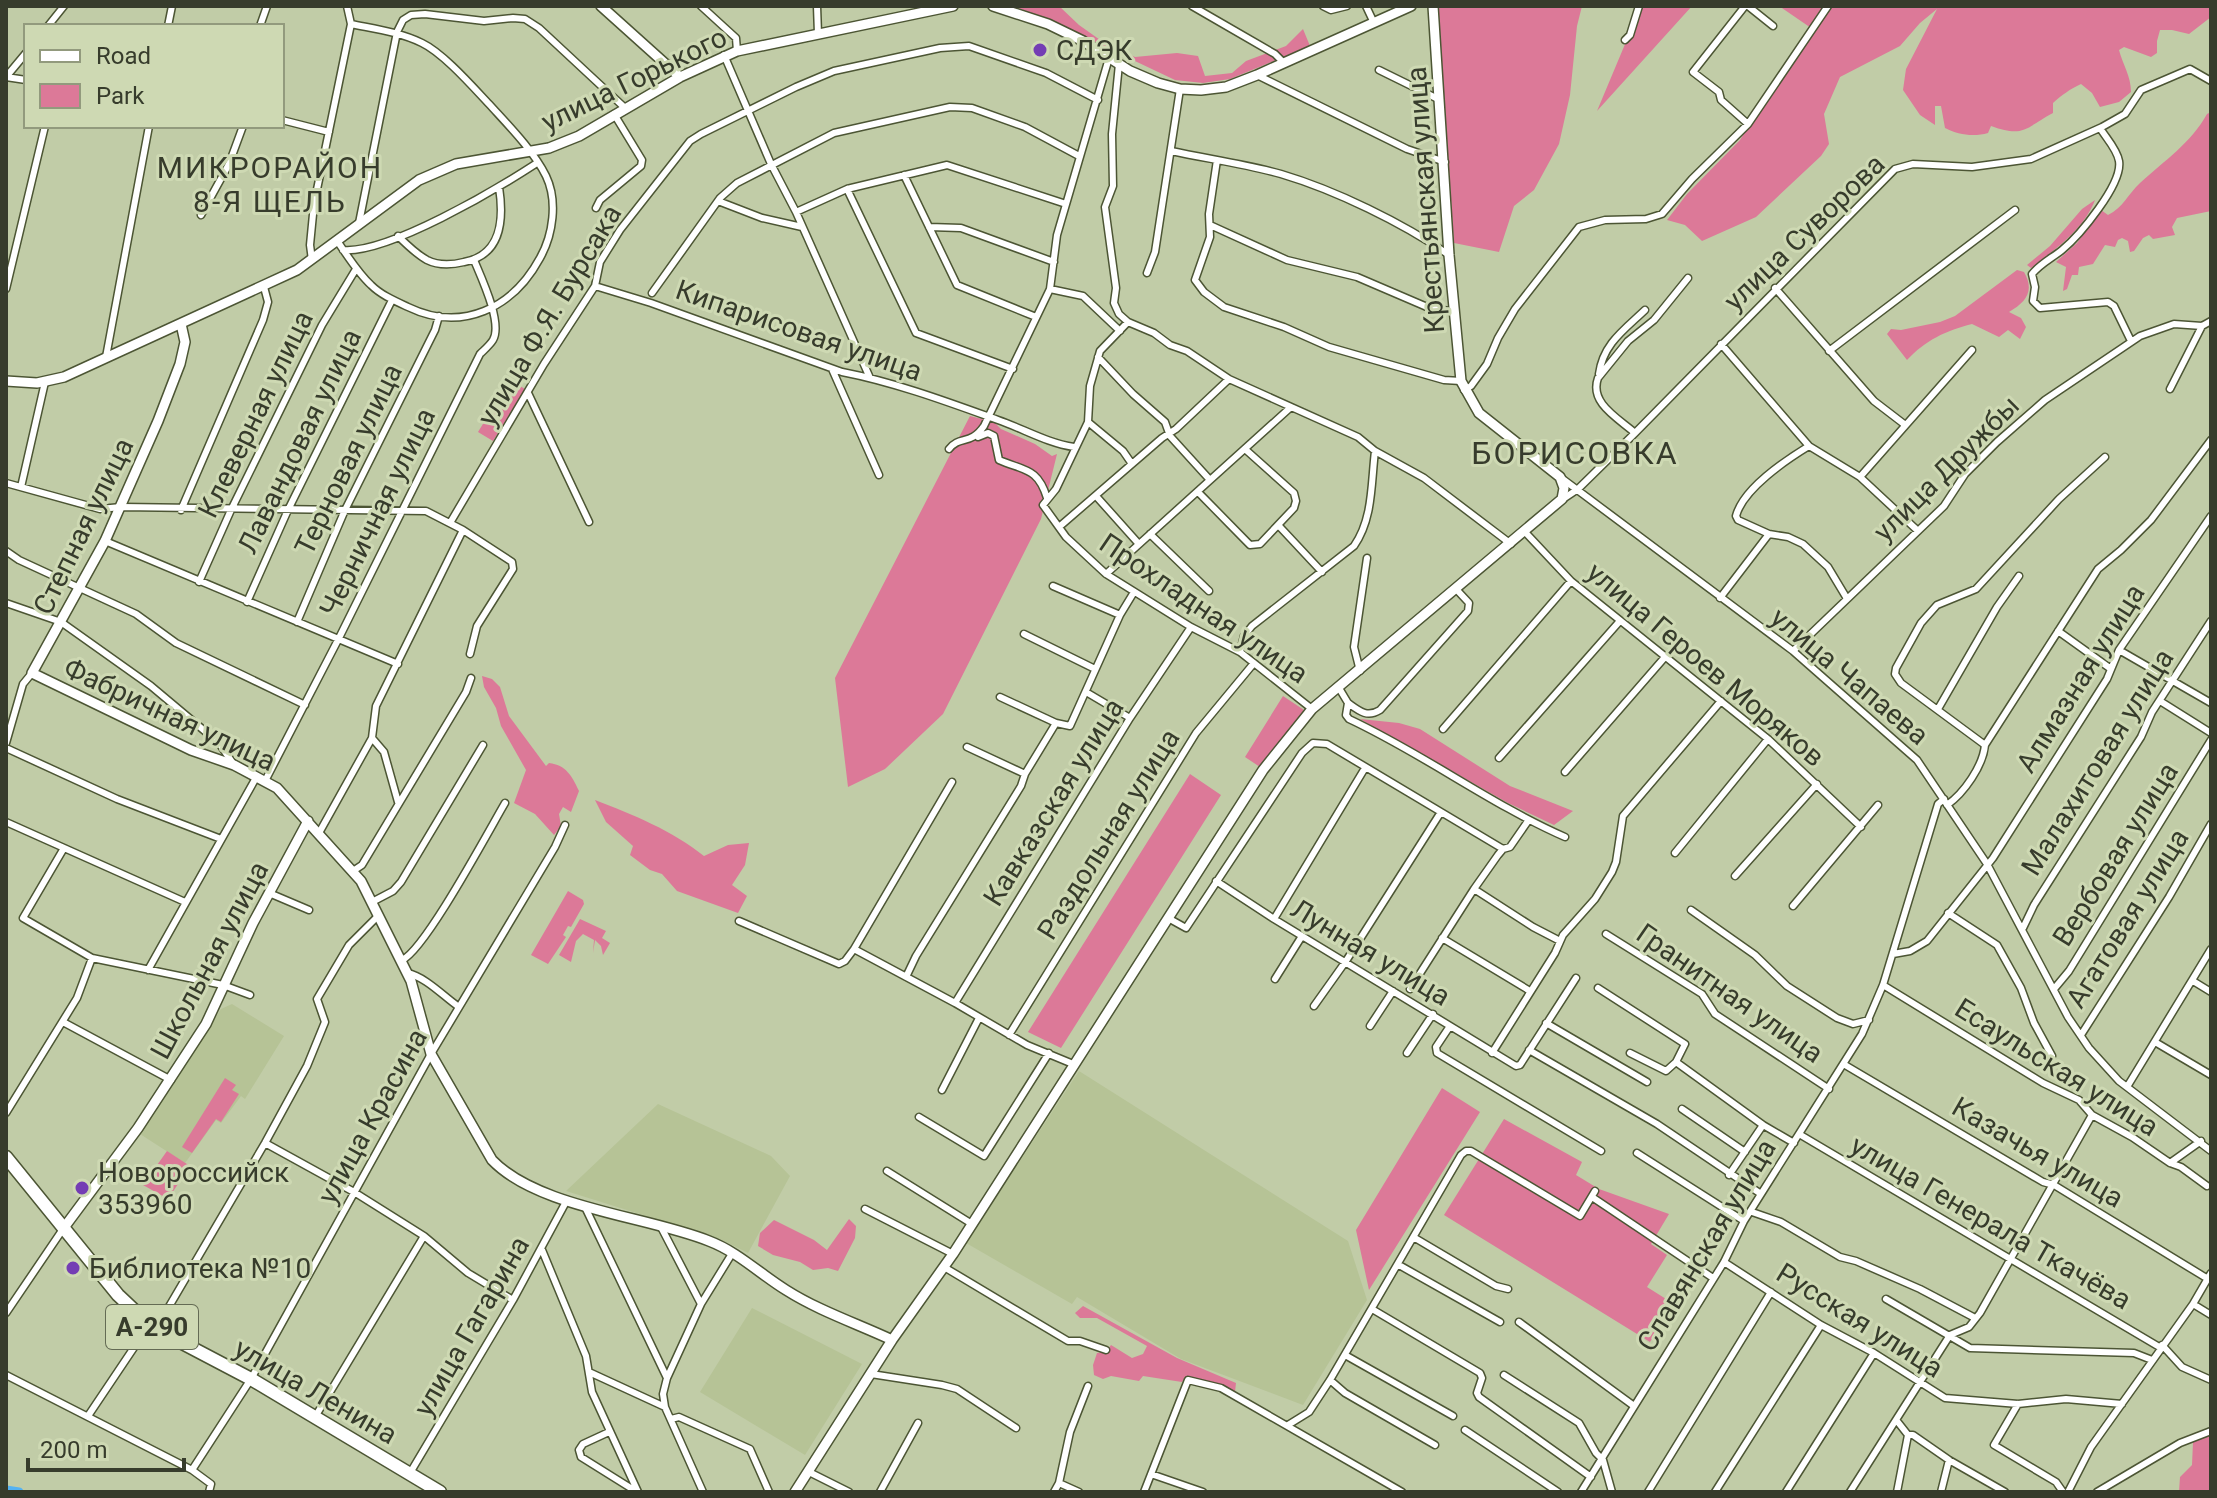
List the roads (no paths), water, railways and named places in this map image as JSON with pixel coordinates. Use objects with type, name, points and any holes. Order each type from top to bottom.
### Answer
[{"type":"highway","name":"улица Ленина","points":[[6,1157],[118,1295],[152,1327],[251,1379],[440,1492]]},
{"type":"main road","points":[[601,6],[680,77]]},
{"type":"main road","name":"улица Горького","points":[[6,381],[45,382],[264,287],[341,246],[358,226],[437,170],[456,164],[530,153],[579,136],[724,55],[953,6]]},
{"type":"main road","points":[[995,6],[1048,24],[1119,64],[1158,83],[1180,89],[1226,87],[1411,6]]},
{"type":"main road","name":"Крестьянская улица","points":[[1433,6],[1449,255],[1463,386]]},
{"type":"main road","name":"Степная улица","points":[[32,673],[121,507],[180,364],[185,342],[181,324]]},
{"type":"main road","name":"улица Чапаева","points":[[1463,386],[1479,413],[1560,477]]},
{"type":"main road","points":[[795,1492],[892,1340],[953,1254],[1263,770],[1312,709],[1562,499],[1564,488],[1560,477]]},
{"type":"main road","name":"Фабричная улица","points":[[32,673],[191,750],[232,762],[277,788],[353,871],[372,902],[375,919],[402,960],[431,1054],[492,1160],[503,1171],[518,1181],[567,1200],[708,1240],[733,1252],[788,1291],[892,1340]]},
{"type":"main road","name":"Школьная улица","points":[[63,1229],[125,1147],[206,1024],[269,893],[308,821]]},
{"type":"street","points":[[50,24],[64,6]]},
{"type":"street","points":[[312,260],[310,245],[314,204],[351,24],[347,6]]},
{"type":"street","points":[[701,6],[736,38],[737,51]]},
{"type":"street","points":[[817,6],[818,35]]},
{"type":"street","points":[[1192,6],[1275,54],[1284,63]]},
{"type":"street","points":[[1323,6],[1331,10],[1347,6]]},
{"type":"street","points":[[1366,6],[1374,23]]},
{"type":"street","points":[[1625,40],[1630,35],[1639,6]]},
{"type":"street","points":[[1748,124],[1721,100],[1719,92],[1693,72],[1747,6],[1773,26]]},
{"type":"street","points":[[1217,160],[1210,237],[1195,280],[1204,292],[1224,307],[1284,327],[1329,347],[1471,386],[1487,364],[1515,309],[1579,227],[1605,220],[1646,219],[1662,214],[1692,179],[1748,124],[1828,6]]},
{"type":"street","points":[[358,226],[397,32],[403,20],[411,15],[484,21],[525,19],[539,28],[625,108]]},
{"type":"street","points":[[341,246],[372,286],[392,300],[427,315],[458,319],[492,309],[515,292],[531,274],[548,244],[552,223],[551,193],[546,176],[520,137],[453,69],[425,44],[397,32],[351,24]]},
{"type":"street","name":"улица Ф.Я. Бурсака","points":[[450,523],[595,286],[600,262],[620,230],[690,141],[747,110],[834,71],[940,48],[969,46],[1046,73],[1098,100]]},
{"type":"street","points":[[6,77],[24,55]]},
{"type":"street","points":[[724,55],[870,378]]},
{"type":"street","points":[[949,449],[954,443],[975,438],[986,429],[1050,289],[1057,235],[1109,58]]},
{"type":"street","points":[[1119,64],[1112,134],[1113,186],[1105,207],[1116,288],[1114,303],[1119,314],[1170,345],[1187,351],[1229,379],[1358,437],[1375,451],[1424,478],[1511,544]]},
{"type":"street","name":"улица Суворова","points":[[1562,499],[1578,489],[1635,433],[1895,169],[1913,164],[1972,167],[2031,159],[2125,114],[2141,90],[2190,69],[2211,81]]},
{"type":"street","points":[[1379,70],[1440,100]]},
{"type":"street","points":[[1257,75],[1407,149],[1445,162]]},
{"type":"street","points":[[1147,273],[1155,252],[1180,89]]},
{"type":"street","points":[[652,293],[718,201],[737,183],[834,133],[962,107],[1025,127],[1079,156]]},
{"type":"street","points":[[596,208],[600,200],[641,166],[642,160],[614,114]]},
{"type":"street","points":[[284,121],[329,132]]},
{"type":"street","points":[[6,289],[45,128]]},
{"type":"street","points":[[106,357],[149,128]]},
{"type":"street","points":[[201,215],[229,164],[242,128]]},
{"type":"street","points":[[2100,128],[2117,155],[2120,163],[2118,173],[2109,193],[2072,241],[2032,274],[2035,287],[2033,301],[2040,308],[2108,302],[2114,306],[2131,341]]},
{"type":"street","points":[[1171,151],[1281,174],[1333,193],[1427,240],[1449,255]]},
{"type":"street","points":[[341,246],[358,251],[398,236],[499,187],[537,163]]},
{"type":"street","points":[[796,212],[847,189],[938,166],[955,166],[1066,204]]},
{"type":"street","points":[[904,175],[957,285],[1036,317]]},
{"type":"street","points":[[398,236],[415,253],[430,262],[442,264],[474,260],[495,243],[499,234],[502,212],[499,187]]},
{"type":"street","points":[[847,189],[916,333],[1013,369]]},
{"type":"street","points":[[718,201],[762,218],[802,227]]},
{"type":"street","points":[[1829,351],[2015,210]]},
{"type":"street","points":[[1210,225],[1287,260],[1357,277],[1427,307],[1454,312]]},
{"type":"street","points":[[929,227],[961,228],[1054,262]]},
{"type":"street","name":"Черничная улица","points":[[148,970],[221,839],[305,705],[480,354],[494,338],[496,329],[492,309],[474,260]]},
{"type":"street","name":"Клеверная улица","points":[[199,582],[322,325],[356,269]]},
{"type":"street","points":[[1598,378],[1628,341],[1654,320],[1688,278]]},
{"type":"street","name":"Кипарисовая улица","points":[[595,286],[651,303],[832,369],[870,378],[989,418],[1055,444],[1074,447]]},
{"type":"street","points":[[181,510],[263,320],[268,302],[264,287]]},
{"type":"street","points":[[1775,288],[1874,401],[1904,424]]},
{"type":"street","points":[[1050,289],[1083,296],[1120,331]]},
{"type":"street","name":"Лавандовая улица","points":[[247,602],[288,510],[392,300]]},
{"type":"street","points":[[1635,433],[1600,402],[1596,385],[1601,358],[1608,344],[1645,310]]},
{"type":"street","name":"Терновая улица","points":[[297,622],[345,510],[435,330],[439,316]]},
{"type":"street","name":"улица Дружбы","points":[[1793,651],[1944,506],[1965,474],[1997,442],[2045,400],[2131,341],[2174,324],[2202,326],[2211,321]]},
{"type":"street","points":[[1045,501],[1060,480],[1088,422],[1090,386],[1100,351],[1128,322]]},
{"type":"street","points":[[2170,389],[2202,326]]},
{"type":"street","points":[[1620,333],[1628,341]]},
{"type":"street","points":[[1721,344],[1809,446],[1860,477],[1918,531]]},
{"type":"street","points":[[1860,477],[1972,350]]},
{"type":"street","points":[[1098,357],[1165,422],[1168,434],[1210,480]]},
{"type":"street","points":[[832,369],[879,475]]},
{"type":"street","points":[[1059,527],[1201,408],[1229,379]]},
{"type":"street","points":[[21,487],[45,382]]},
{"type":"street","points":[[528,393],[589,522]]},
{"type":"street","points":[[1106,574],[1291,407]]},
{"type":"street","points":[[1088,422],[1123,451],[1132,464]]},
{"type":"street","points":[[986,429],[998,442],[999,460],[1032,472],[1039,479],[1060,480]]},
{"type":"street","points":[[1883,985],[1938,804],[1956,799],[1969,780],[1984,756],[1985,745],[2098,569],[2144,528],[2211,440]]},
{"type":"street","points":[[1809,446],[1782,462],[1738,509],[1736,516],[1738,520],[1769,534],[1788,537],[1803,544],[1828,567],[1846,597]]},
{"type":"street","points":[[1198,492],[1250,545],[1260,544],[1279,526],[1296,501],[1294,493],[1246,450]]},
{"type":"street","points":[[1240,652],[1244,636],[1252,626],[1354,546],[1368,521],[1375,451]]},
{"type":"street","points":[[1985,745],[1901,683],[1895,674],[1921,623],[1937,605],[1976,589],[2059,499],[2105,457]]},
{"type":"street","name":"улица Чапаева","points":[[1560,477],[1793,651],[1917,760],[1987,864]]},
{"type":"street","name":"Прохладная улица","points":[[1039,479],[1045,501],[1066,537],[1106,574],[1191,627],[1240,652],[1312,709]]},
{"type":"street","points":[[6,483],[100,509],[426,511],[463,530],[512,562],[513,569],[477,626],[470,654]]},
{"type":"street","points":[[1096,496],[1138,543]]},
{"type":"street","name":"Алмазная улица","points":[[1893,954],[1920,947],[1987,864],[2099,692],[2119,650],[2211,516]]},
{"type":"street","points":[[1279,526],[1322,572]]},
{"type":"street","points":[[319,833],[372,738],[376,706],[463,530]]},
{"type":"street","name":"улица Героев Моряков","points":[[1525,532],[1571,581],[1768,739],[1861,827]]},
{"type":"street","name":"Прохладная улица","points":[[1150,534],[1209,591]]},
{"type":"street","points":[[1720,598],[1769,534]]},
{"type":"street","points":[[105,541],[398,664]]},
{"type":"street","points":[[6,551],[19,560],[136,614],[176,643],[305,705]]},
{"type":"street","points":[[1360,671],[1354,647],[1367,558]]},
{"type":"street","points":[[1938,709],[1997,607],[2019,576]]},
{"type":"street","points":[[1443,729],[1571,581]]},
{"type":"street","points":[[1053,586],[1120,615]]},
{"type":"street","points":[[1339,688],[1348,703],[1366,714],[1380,710],[1468,611],[1469,603],[1456,589]]},
{"type":"street","points":[[1000,697],[1067,727],[1073,722],[1120,615],[1134,592]]},
{"type":"street","points":[[6,603],[61,622],[151,686],[219,743],[232,762]]},
{"type":"street","name":"Малахитовая улица","points":[[2012,910],[2027,910],[2034,905],[2211,621]]},
{"type":"street","points":[[1499,758],[1619,622]]},
{"type":"street","name":"Кавказская улица","points":[[955,1003],[1130,718],[1191,627]]},
{"type":"street","points":[[2058,631],[2111,669]]},
{"type":"street","points":[[1024,634],[1095,669]]},
{"type":"street","points":[[2119,650],[2211,703]]},
{"type":"street","points":[[1565,772],[1665,657]]},
{"type":"street","name":"Раздольная улица","points":[[1009,1035],[1196,733],[1254,663]]},
{"type":"street","name":"Степная улица","points":[[6,745],[23,684],[32,673]]},
{"type":"street","points":[[353,871],[362,865],[466,692],[471,678]]},
{"type":"street","points":[[1086,692],[1130,718]]},
{"type":"street","points":[[1492,1053],[1570,925],[1595,899],[1616,862],[1623,816],[1721,701]]},
{"type":"street","points":[[2160,701],[2211,733]]},
{"type":"street","points":[[1348,703],[1345,713],[1349,719],[1380,733],[1528,821],[1565,837]]},
{"type":"street","points":[[906,977],[1056,723]]},
{"type":"street","points":[[372,738],[384,752],[398,802]]},
{"type":"street","points":[[1675,853],[1768,739]]},
{"type":"street","name":"Вербовая улица","points":[[2054,989],[2069,971],[2211,740]]},
{"type":"street","points":[[1168,917],[1186,928],[1302,753],[1313,743],[1327,744],[1503,849]]},
{"type":"street","points":[[6,745],[117,799],[221,839]]},
{"type":"street","points":[[372,902],[393,891],[401,882],[483,745]]},
{"type":"street","points":[[967,747],[1025,774]]},
{"type":"street","points":[[1274,919],[1365,768]]},
{"type":"street","points":[[739,921],[839,964],[845,961],[952,782]]},
{"type":"street","points":[[1735,876],[1817,784]]},
{"type":"street","points":[[402,960],[411,956],[435,921],[505,803]]},
{"type":"street","points":[[1793,906],[1878,805]]},
{"type":"street","points":[[1314,1006],[1441,812]]},
{"type":"street","points":[[1410,989],[1474,889],[1528,821]]},
{"type":"street","points":[[6,822],[185,902]]},
{"type":"street","name":"Агатовая улица","points":[[2081,1035],[2169,897],[2211,824]]},
{"type":"street","name":"улица Красина","points":[[192,1470],[251,1379],[431,1054],[555,847],[565,825]]},
{"type":"street","points":[[64,848],[23,918],[92,958],[223,985],[250,995]]},
{"type":"street","name":"Есаульская улица","points":[[1987,864],[2054,989],[2098,1059],[2127,1087],[2211,1151]]},
{"type":"street","name":"Лунная улица","points":[[1216,881],[1503,1059],[1518,1067],[1529,1050]]},
{"type":"street","points":[[1474,889],[1560,941]]},
{"type":"street","points":[[269,893],[309,910]]},
{"type":"street","points":[[2023,929],[2034,905]]},
{"type":"street","points":[[1691,910],[1755,955],[1787,986],[1837,1018],[1853,1024],[1869,1020]]},
{"type":"street","points":[[1948,913],[1997,945],[2021,988],[2034,1023],[2052,1056]]},
{"type":"street","points":[[88,1416],[135,1346],[167,1310],[265,1143],[307,1066],[325,1022],[317,999],[349,945],[375,919]]},
{"type":"street","name":"Гранитная улица","points":[[1606,934],[1702,994],[1715,1014],[1829,1089]]},
{"type":"street","points":[[1275,979],[1302,936]]},
{"type":"street","points":[[1442,938],[1530,991]]},
{"type":"street","points":[[854,949],[1009,1035],[1073,1064]]},
{"type":"street","points":[[2127,1087],[2211,949]]},
{"type":"street","points":[[6,1113],[77,998],[92,958]]},
{"type":"street","points":[[407,973],[419,975],[459,1007]]},
{"type":"street","points":[[1576,978],[1529,1050],[1657,1124],[1761,1194]]},
{"type":"street","points":[[2193,981],[2211,992]]},
{"type":"street","name":"Есаульская улица","points":[[1883,985],[2043,1083],[2079,1100],[2092,1115],[2181,1167],[2207,1186]]},
{"type":"street","name":"Славянская улица","points":[[1581,1492],[1724,1262],[1744,1221],[1845,1065],[1883,985]]},
{"type":"street","points":[[1598,988],[1683,1041],[1684,1048],[1669,1070],[1663,1071],[1630,1053]]},
{"type":"street","points":[[1370,1026],[1393,991]]},
{"type":"street","points":[[1407,1053],[1433,1014]]},
{"type":"street","points":[[942,1090],[979,1018]]},
{"type":"street","points":[[63,1022],[171,1080]]},
{"type":"street","points":[[1546,1023],[1647,1082]]},
{"type":"street","points":[[1450,1026],[1436,1047],[1437,1053],[1601,1151]]},
{"type":"street","points":[[2155,1042],[2211,1075]]},
{"type":"street","points":[[919,1117],[984,1156],[1049,1053]]},
{"type":"street","points":[[1676,1062],[1763,1125],[1794,1143]]},
{"type":"street","name":"Казачья улица","points":[[1845,1065],[2210,1276]]},
{"type":"street","points":[[1682,1109],[1745,1152]]},
{"type":"street","points":[[1850,1492],[1950,1335],[1969,1327],[1975,1318],[2092,1115]]},
{"type":"street","points":[[1729,1175],[1763,1125]]},
{"type":"street","name":"улица Генерала Ткачёва","points":[[1799,1134],[2162,1346],[2182,1367],[2211,1380]]},
{"type":"street","points":[[2170,1163],[2201,1141]]},
{"type":"street","points":[[265,1143],[354,1192],[424,1236],[468,1273],[513,1300]]},
{"type":"street","points":[[1288,1425],[1309,1412],[1330,1380],[1466,1151],[1471,1151],[1580,1216],[1593,1194],[1713,1278]]},
{"type":"street","points":[[1637,1153],[1744,1221]]},
{"type":"street","points":[[887,1171],[972,1224]]},
{"type":"street","name":"улица Гагарина","points":[[410,1473],[542,1250],[567,1200]]},
{"type":"street","points":[[583,1204],[667,1378]]},
{"type":"street","points":[[865,1209],[953,1254]]},
{"type":"street","points":[[1752,1212],[1781,1222],[1840,1257],[1920,1289],[1975,1318]]},
{"type":"street","points":[[661,1227],[701,1304]]},
{"type":"street","name":"Школьная улица","points":[[6,1313],[63,1229]]},
{"type":"street","points":[[315,1417],[424,1236]]},
{"type":"street","points":[[1415,1238],[1496,1286],[1508,1289]]},
{"type":"street","points":[[542,1250],[586,1356],[592,1392],[638,1492]]},
{"type":"street","points":[[703,1492],[665,1407],[663,1394],[667,1378],[701,1304],[733,1252]]},
{"type":"street","name":"Русская улица","points":[[1724,1262],[1821,1325],[1874,1353],[1945,1398],[2018,1404],[2066,1399],[2122,1404]]},
{"type":"street","points":[[1399,1265],[1500,1322]]},
{"type":"street","points":[[944,1267],[1068,1341],[1080,1341],[1106,1350]]},
{"type":"street","points":[[2018,1404],[1994,1441],[1995,1447],[2056,1482],[2066,1492],[2091,1447],[2210,1276]]},
{"type":"street","points":[[1648,1492],[1771,1292]]},
{"type":"street","points":[[1886,1299],[1970,1348],[2134,1353],[2152,1360]]},
{"type":"street","points":[[2193,1304],[2211,1315]]},
{"type":"street","points":[[1372,1309],[1480,1373],[1482,1378],[1477,1393],[1483,1401],[1591,1477]]},
{"type":"street","points":[[1519,1322],[1634,1406]]},
{"type":"street","points":[[1715,1492],[1821,1325]]},
{"type":"street","points":[[1786,1492],[1874,1353]]},
{"type":"street","points":[[1345,1355],[1453,1416]]},
{"type":"street","points":[[589,1372],[665,1407]]},
{"type":"street","points":[[871,1374],[957,1389],[1016,1428]]},
{"type":"street","points":[[6,1375],[192,1470],[208,1480],[211,1484],[209,1492]]},
{"type":"street","points":[[1504,1375],[1579,1423],[1603,1460],[1612,1492]]},
{"type":"street","points":[[1144,1492],[1188,1380],[1221,1388],[1402,1492]]},
{"type":"street","points":[[1330,1380],[1345,1393],[1435,1445]]},
{"type":"street","points":[[1054,1492],[1059,1483],[1070,1432],[1088,1386]]},
{"type":"street","points":[[671,1419],[679,1417],[750,1449],[769,1492]]},
{"type":"street","points":[[1897,1421],[1908,1435],[1913,1435],[2005,1492]]},
{"type":"street","points":[[880,1492],[918,1423]]},
{"type":"street","points":[[1465,1430],[1558,1492]]},
{"type":"street","points":[[2097,1492],[2180,1443],[2211,1431]]},
{"type":"street","points":[[609,1432],[583,1444],[579,1450],[581,1457],[638,1492]]},
{"type":"street","points":[[1897,1492],[1908,1435]]},
{"type":"street","points":[[1941,1492],[1949,1460]]},
{"type":"street","points":[[809,1472],[849,1492]]},
{"type":"street","points":[[1151,1474],[1203,1492]]},
{"type":"street","points":[[1059,1483],[1079,1492]]},
{"type":"waterway","points":[[6,1490],[19,1492]]},
{"type":"place","name":"СДЭК","points":[[1040,50]]},
{"type":"place","name":"Новороссийск 353960","points":[[82,1188]]},
{"type":"place","name":"Библиотека №10","points":[[73,1268]]},
{"type":"district","name":"МИКРОРАЙОН 8-Я ЩЕЛЬ","points":[[270,185]]},
{"type":"district","name":"БОРИСОВКА","points":[[1575,453]]}]
